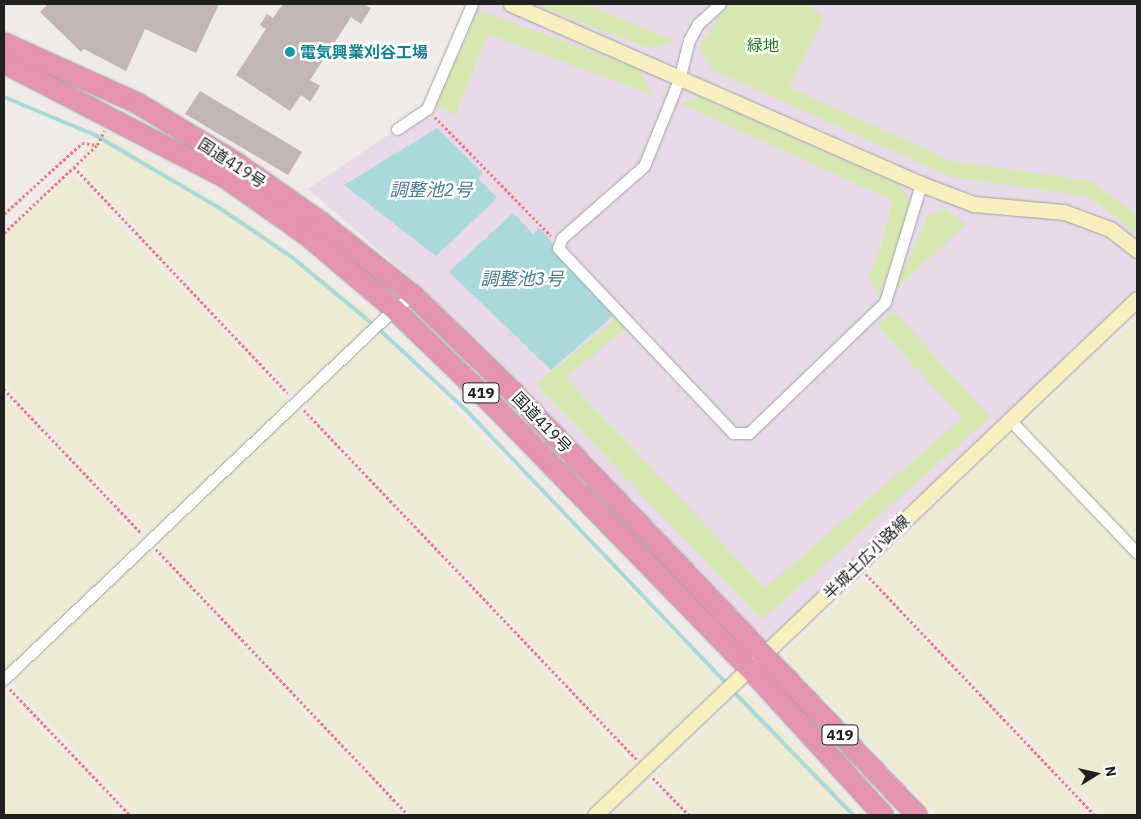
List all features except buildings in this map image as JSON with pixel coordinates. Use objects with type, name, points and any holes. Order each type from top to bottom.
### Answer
[{"type":"highway","name":"国道419号","points":[[4,43],[137,103],[234,162],[322,223],[413,295],[513,392],[749,668],[883,815]]},
{"type":"highway","name":"国道419号","points":[[4,63],[226,178],[308,236],[394,308],[496,408],[749,668],[917,815]]},
{"type":"main road","points":[[511,4],[921,184],[974,204],[1064,212],[1110,229],[1137,250]]},
{"type":"main road","name":"半城土広小路線","points":[[595,815],[1137,299]]},
{"type":"street","points":[[396,128],[427,109],[472,4]]},
{"type":"street","points":[[720,4],[698,24],[689,40],[680,77],[644,166],[558,242],[558,248],[733,433],[749,433],[885,302],[921,184]]},
{"type":"street","points":[[4,680],[394,308],[413,295]]},
{"type":"street","points":[[1010,420],[1137,554]]},
{"type":"path","points":[[427,109],[540,228],[558,242]]},
{"type":"path","points":[[4,233],[97,145],[104,130]]},
{"type":"path","points":[[4,214],[82,143],[97,145]]},
{"type":"path","points":[[74,168],[689,815]]},
{"type":"path","points":[[4,388],[408,815]]},
{"type":"path","points":[[858,566],[1095,815]]},
{"type":"path","points":[[4,680],[130,815]]},
{"type":"shaded area","points":[[472,4],[1137,4],[1137,299],[764,645],[425,290],[308,189],[427,109]]},
{"type":"shaded area","points":[[106,134],[248,220],[376,319],[300,394],[295,394],[83,171],[82,164],[101,147]]},
{"type":"shaded area","points":[[71,175],[287,399],[288,404],[152,534],[147,533],[4,382],[4,238]]},
{"type":"shaded area","points":[[1137,318],[1137,546],[1022,425]]},
{"type":"shaded area","points":[[378,331],[721,682],[645,756],[638,756],[306,405],[305,399]]},
{"type":"shaded area","points":[[4,396],[139,538],[140,546],[4,673]]},
{"type":"shaded area","points":[[293,411],[298,411],[632,763],[633,769],[584,815],[414,815],[158,546],[158,539]]},
{"type":"shaded area","points":[[1016,430],[1137,558],[1137,815],[1102,815],[870,571]]},
{"type":"shaded area","points":[[148,549],[401,815],[137,815],[9,679]]},
{"type":"shaded area","points":[[864,578],[1089,815],[936,815],[787,658],[787,651]]},
{"type":"shaded area","points":[[4,691],[122,815],[4,815]]},
{"type":"shaded area","points":[[742,694],[747,694],[861,815],[695,815],[656,775]]},
{"type":"shaded area","points":[[648,781],[681,815],[611,815]]},
{"type":"green space","points":[[533,4],[585,4],[675,41],[651,49]]},
{"type":"green space","name":"緑地","points":[[728,4],[809,4],[824,19],[789,87],[952,161],[1092,181],[1137,215],[1137,234],[1087,196],[951,177],[711,69],[699,47]]},
{"type":"green space","points":[[479,10],[639,69],[653,95],[488,34],[455,115],[436,105]]},
{"type":"green space","points":[[700,97],[899,185],[910,200],[896,253],[879,296],[868,276],[882,245],[892,200],[679,103]]},
{"type":"green space","points":[[944,208],[966,224],[895,290],[927,217]]},
{"type":"green space","points":[[894,311],[990,417],[762,620],[536,384],[618,317],[627,327],[566,378],[765,588],[963,418],[877,326]]},
{"type":"water","name":"調整池2号","points":[[437,128],[483,173],[478,178],[497,198],[436,256],[344,185]]},
{"type":"water","name":"調整池3号","points":[[513,213],[533,234],[539,228],[616,313],[551,370],[449,272]]},
{"type":"waterway","points":[[4,97],[95,135],[221,209],[293,258],[382,332],[467,411],[727,684]]},
{"type":"waterway","points":[[731,689],[853,815]]},
{"type":"place","name":"電気興業刈谷工場","points":[[290,52]]}]
